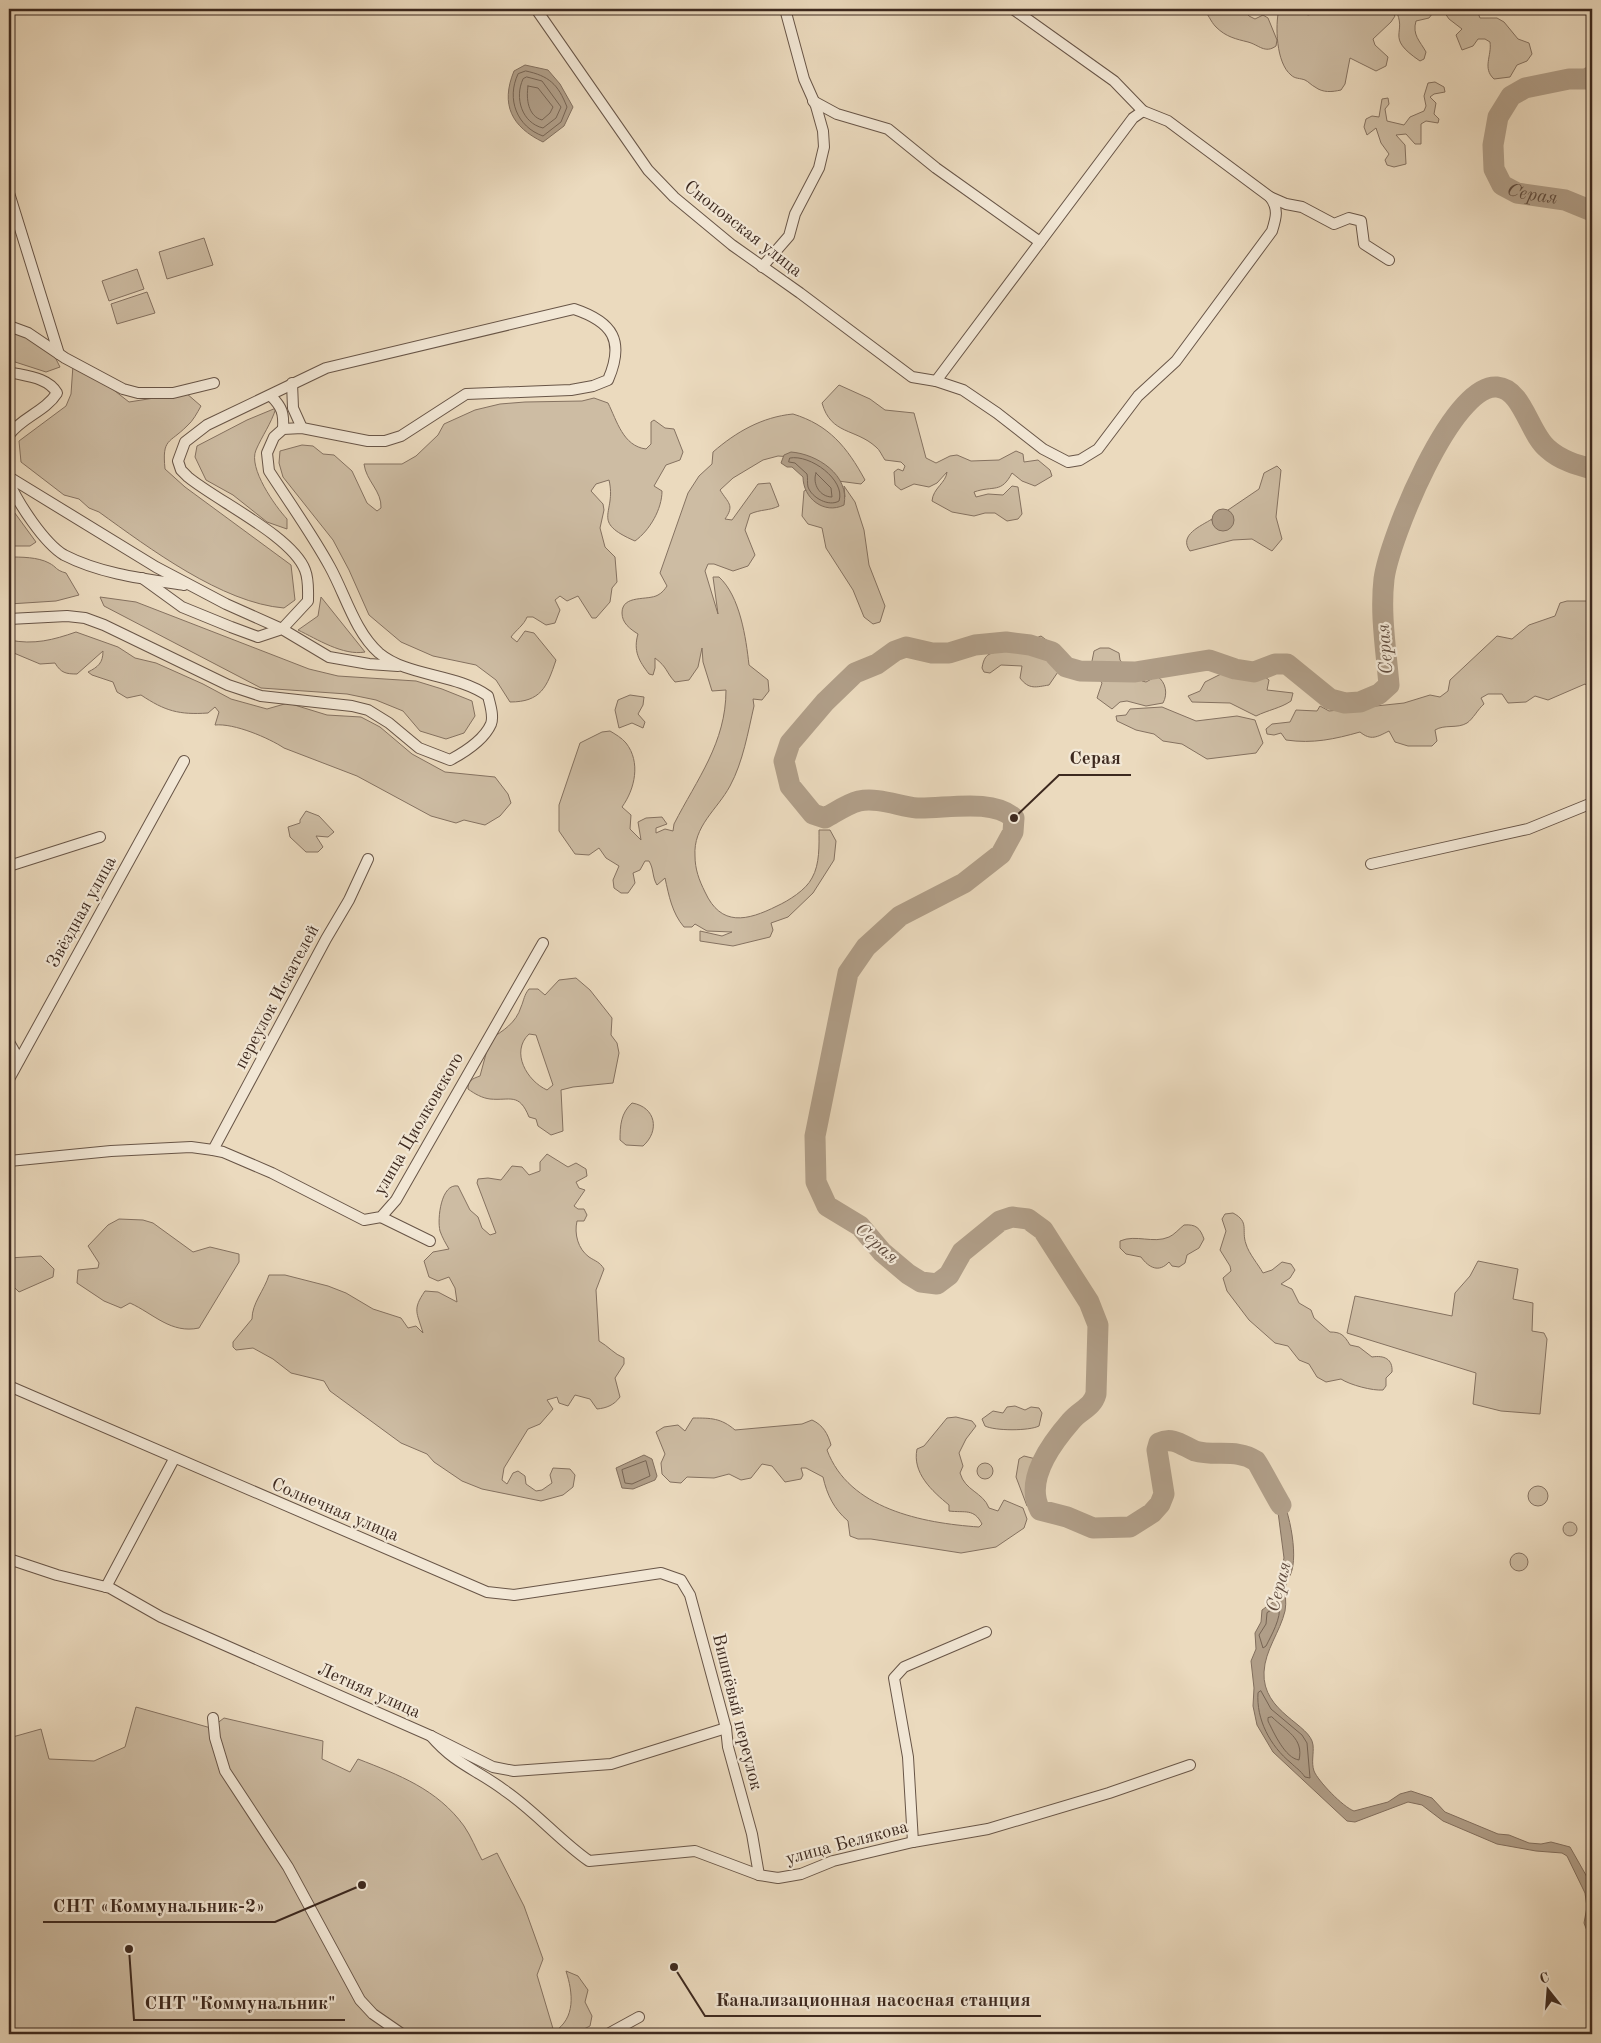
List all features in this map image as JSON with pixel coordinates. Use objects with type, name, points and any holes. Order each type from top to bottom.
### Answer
[{"type":"street","name":"Сноповская улица","points":[[536,9],[648,170],[681,203],[732,246],[912,377],[936,381],[963,390],[997,412],[1043,449],[1068,462],[1080,460],[1098,449],[1138,396],[1176,361],[1272,231],[1277,216],[1275,204],[1270,197]]},
{"type":"street","points":[[762,267],[789,236],[795,214],[820,168],[824,147],[823,131],[814,101],[804,79],[785,9]]},
{"type":"street","points":[[1013,9],[1114,81],[1143,111],[1168,121],[1270,197],[1286,204],[1302,207],[1334,224],[1349,218],[1361,221],[1364,244],[1389,260]]},
{"type":"street","points":[[814,101],[837,114],[888,129],[936,168],[1040,242]]},
{"type":"street","points":[[936,381],[1133,118],[1143,111]]},
{"type":"street","points":[[9,194],[59,354]]},
{"type":"street","points":[[142,578],[182,607],[240,630],[258,636],[282,629],[308,601],[308,581],[299,558],[271,534],[198,486],[181,470],[178,460],[185,442],[207,425],[326,368],[367,356],[574,309],[595,316],[611,331],[616,361],[608,380],[593,386],[571,390],[466,394],[401,436],[385,440],[368,441],[302,428],[284,429],[274,437],[267,453],[269,471],[330,567],[362,632],[379,653],[402,666]]},
{"type":"street","points":[[9,326],[28,333],[59,354],[123,389],[138,393],[173,393],[214,383]]},
{"type":"street","points":[[9,372],[41,380],[53,386],[57,393],[50,404],[24,419],[9,435]]},
{"type":"street","points":[[292,383],[293,408],[302,428]]},
{"type":"street","points":[[271,396],[281,407],[284,415],[284,429]]},
{"type":"street","points":[[9,477],[116,544],[226,604],[282,629],[329,657],[369,664],[402,666],[452,679],[474,687],[488,696],[492,711],[491,723],[478,741],[450,760],[419,748],[389,723],[368,710],[352,706],[261,696],[228,685],[104,625],[85,618],[67,616],[9,619]]},
{"type":"street","points":[[9,482],[16,500],[44,536],[63,554],[122,575],[193,586]]},
{"type":"street","name":"Звёздная улица","points":[[9,1079],[184,762]]},
{"type":"street","points":[[1372,864],[1528,828],[1592,803]]},
{"type":"street","points":[[9,866],[100,837]]},
{"type":"street","name":"переулок Искателей","points":[[213,1150],[326,939],[349,900],[368,859]]},
{"type":"street","name":"улица Циолковского","points":[[9,1161],[111,1151],[191,1147],[213,1150],[223,1152],[272,1173],[364,1220],[382,1217],[396,1200],[543,942]]},
{"type":"street","points":[[9,1042],[19,1060]]},
{"type":"street","points":[[382,1217],[430,1241]]},
{"type":"street","name":"Солнечная улица","points":[[9,1386],[174,1459],[487,1592],[514,1595],[662,1573]]},
{"type":"street","points":[[106,1587],[119,1559],[147,1512],[174,1459]]},
{"type":"street","name":"Летняя улица","points":[[9,1559],[57,1575],[106,1587],[161,1617],[431,1736],[493,1767],[514,1771],[611,1764],[726,1728]]},
{"type":"street","name":"Вишнёвый переулок","points":[[662,1573],[681,1580],[690,1595],[726,1728],[728,1747],[752,1834],[759,1875]]},
{"type":"street","points":[[913,1842],[908,1757],[894,1678],[904,1667],[986,1632]]},
{"type":"street","points":[[213,1718],[215,1738],[226,1771],[288,1868],[360,2000],[373,2014],[402,2034]]},
{"type":"street","name":"улица Белякова","points":[[431,1736],[446,1754],[504,1790],[568,1846],[589,1861],[694,1851],[759,1875],[778,1878],[801,1874],[833,1861],[913,1842],[988,1829],[1190,1765]]},
{"type":"street","points":[[608,2034],[639,2017]]},
{"type":"shaded area","points":[[1202,9],[1243,9],[1249,16],[1255,19],[1263,15],[1268,18],[1277,40],[1276,46],[1265,49],[1227,35],[1216,27]]},
{"type":"shaded area","points":[[1279,9],[1299,10],[1308,15],[1330,9],[1392,11],[1395,16],[1391,22],[1373,39],[1375,45],[1388,57],[1386,66],[1376,71],[1350,58],[1345,84],[1341,90],[1328,92],[1305,80],[1294,77],[1282,62],[1278,44],[1277,24]]},
{"type":"shaded area","points":[[1395,9],[1436,9],[1429,18],[1416,21],[1416,34],[1426,52],[1424,59],[1420,61],[1402,46],[1399,35],[1399,17]]},
{"type":"shaded area","points":[[1442,9],[1481,9],[1478,13],[1480,18],[1497,18],[1504,22],[1518,39],[1529,43],[1532,54],[1527,61],[1517,65],[1510,77],[1494,79],[1490,75],[1488,66],[1490,42],[1485,39],[1478,39],[1473,46],[1462,50],[1456,35],[1462,29],[1449,19]]},
{"type":"shaded area","points":[[1435,82],[1444,87],[1445,92],[1434,94],[1430,97],[1436,103],[1434,114],[1439,119],[1438,123],[1426,121],[1421,124],[1421,144],[1415,144],[1406,134],[1396,135],[1405,145],[1406,164],[1394,167],[1387,165],[1385,160],[1389,154],[1381,143],[1376,128],[1367,135],[1364,127],[1366,119],[1372,116],[1379,117],[1382,99],[1388,98],[1389,104],[1385,109],[1387,121],[1404,125],[1410,117],[1424,111],[1426,106],[1424,96],[1428,83]]},
{"type":"shaded area","points":[[204,238],[213,265],[167,279],[159,252]]},
{"type":"shaded area","points":[[137,269],[144,289],[109,301],[102,281]]},
{"type":"shaded area","points":[[147,292],[155,313],[117,324],[111,304]]},
{"type":"shaded area","points":[[9,332],[16,332],[50,347],[60,367],[46,372],[9,360]]},
{"type":"shaded area","points":[[73,365],[106,384],[129,402],[186,393],[201,406],[191,422],[168,443],[164,459],[165,469],[185,487],[291,565],[295,600],[284,608],[260,604],[211,585],[163,557],[99,512],[89,508],[79,499],[64,495],[21,462],[19,441],[66,406],[71,394]]},
{"type":"shaded area","points":[[839,385],[870,399],[885,410],[914,413],[926,458],[936,463],[950,456],[957,455],[971,461],[999,460],[1016,451],[1023,454],[1024,462],[1038,460],[1050,470],[1052,476],[1035,486],[1022,481],[1012,473],[1004,484],[996,488],[974,492],[976,497],[988,494],[1003,495],[1012,486],[1018,487],[1022,514],[1018,519],[1007,521],[995,513],[974,516],[952,512],[932,501],[947,472],[937,483],[929,487],[914,484],[901,490],[895,485],[894,472],[898,469],[903,471],[905,466],[901,462],[885,460],[877,448],[868,441],[844,430],[831,421],[822,403]]},
{"type":"shaded area","points":[[594,398],[608,403],[626,438],[638,447],[646,449],[651,444],[651,422],[654,420],[665,428],[674,429],[683,452],[680,460],[666,465],[654,486],[662,491],[660,505],[646,531],[635,541],[621,534],[609,522],[611,492],[609,480],[596,484],[591,491],[603,504],[604,510],[600,528],[605,547],[615,557],[617,582],[612,588],[610,602],[596,618],[592,618],[578,596],[567,601],[560,596],[555,600],[560,610],[555,623],[546,625],[533,617],[527,617],[511,637],[517,642],[525,631],[534,633],[556,660],[546,685],[541,691],[536,696],[521,701],[510,702],[496,680],[476,665],[433,656],[401,642],[369,615],[333,540],[283,477],[279,463],[280,451],[302,445],[313,446],[323,454],[334,455],[352,471],[367,503],[377,511],[381,508],[381,502],[365,470],[364,464],[402,464],[416,456],[438,435],[444,424],[475,410],[500,404],[582,401]]},
{"type":"shaded area","points":[[276,408],[256,450],[255,458],[256,467],[264,486],[287,519],[287,529],[267,522],[233,495],[206,480],[195,457],[197,446],[247,420]]},
{"type":"shaded area","points":[[793,414],[817,424],[836,439],[851,457],[865,480],[861,484],[838,481],[806,458],[778,456],[763,460],[733,478],[720,490],[730,507],[725,519],[732,520],[758,484],[770,483],[779,506],[750,514],[745,530],[755,555],[748,566],[733,571],[714,564],[708,564],[705,571],[718,614],[713,577],[719,577],[732,595],[744,630],[749,665],[768,680],[769,691],[762,700],[753,699],[754,706],[745,747],[735,777],[725,795],[702,827],[695,845],[695,861],[699,879],[711,903],[727,916],[736,918],[766,911],[791,898],[806,887],[815,873],[819,830],[830,830],[836,841],[834,860],[813,893],[788,917],[771,923],[773,930],[770,937],[733,946],[700,941],[700,931],[722,936],[732,932],[707,931],[695,924],[692,927],[684,927],[674,910],[665,878],[657,885],[649,861],[645,861],[640,870],[633,873],[635,883],[628,893],[621,893],[614,888],[613,880],[619,866],[606,858],[599,848],[589,855],[575,854],[559,831],[559,805],[580,743],[602,732],[610,731],[626,743],[634,758],[633,784],[622,807],[631,815],[630,829],[641,840],[638,822],[646,818],[662,817],[667,824],[656,828],[656,833],[665,829],[673,831],[674,824],[701,776],[716,744],[725,709],[726,690],[712,691],[703,662],[702,648],[698,667],[689,680],[675,682],[662,664],[655,658],[653,675],[649,674],[638,656],[636,646],[638,634],[629,628],[623,620],[623,607],[626,603],[636,599],[654,597],[667,586],[660,573],[688,493],[699,476],[712,464],[713,452],[740,432],[760,422]]},
{"type":"shaded area","points":[[1277,466],[1281,470],[1276,517],[1282,539],[1272,551],[1252,539],[1233,540],[1190,551],[1187,540],[1192,532],[1212,519],[1212,521],[1233,517],[1228,510],[1259,489],[1264,473]]},
{"type":"shaded area","points":[[844,486],[855,502],[864,530],[869,565],[885,606],[880,622],[873,624],[864,617],[853,590],[826,548],[822,528],[808,524],[802,516],[804,491],[809,489],[845,497]]},
{"type":"shaded area","points":[[9,505],[36,542],[30,546],[9,546]]},
{"type":"shaded area","points":[[9,557],[35,558],[49,563],[66,573],[79,595],[56,601],[9,604]]},
{"type":"shaded area","points":[[100,597],[136,602],[309,669],[338,676],[416,681],[442,689],[472,701],[475,716],[464,733],[446,739],[420,731],[403,711],[376,700],[347,694],[261,688],[104,606]]},
{"type":"shaded area","points":[[321,597],[365,652],[348,652],[298,630],[318,616]]},
{"type":"shaded area","points":[[1567,601],[1592,601],[1592,689],[1585,684],[1548,700],[1535,696],[1526,702],[1508,703],[1502,694],[1488,694],[1481,698],[1484,704],[1467,723],[1435,730],[1437,741],[1432,746],[1408,746],[1395,742],[1389,731],[1374,737],[1360,732],[1333,739],[1315,741],[1286,740],[1281,733],[1267,734],[1266,729],[1272,724],[1290,722],[1296,710],[1317,711],[1320,706],[1329,711],[1404,703],[1430,695],[1440,697],[1448,691],[1450,680],[1497,636],[1512,639],[1529,625],[1555,616],[1560,603]]},
{"type":"shaded area","points":[[76,632],[118,647],[135,658],[156,663],[231,699],[267,709],[288,703],[327,715],[361,717],[380,727],[412,754],[445,772],[495,777],[508,794],[511,803],[500,816],[485,825],[464,820],[456,823],[431,816],[357,776],[284,748],[251,732],[232,726],[215,725],[219,712],[215,707],[208,713],[189,713],[165,708],[141,695],[127,698],[117,692],[113,682],[88,672],[99,664],[103,651],[77,674],[70,674],[59,669],[55,663],[40,664],[9,651],[9,640],[43,641]]},
{"type":"shaded area","points":[[1041,636],[1053,645],[1053,651],[1059,657],[1060,669],[1049,685],[1033,687],[1023,682],[1020,678],[1022,666],[1001,665],[990,673],[984,672],[982,668],[983,662],[988,655],[1005,649],[1015,640],[1029,641]]},
{"type":"shaded area","points":[[1100,648],[1109,648],[1119,653],[1120,660],[1130,673],[1141,675],[1142,681],[1146,682],[1157,676],[1165,688],[1163,703],[1146,706],[1127,701],[1120,702],[1112,709],[1097,698],[1102,683],[1096,675],[1101,668],[1094,665],[1092,661],[1094,651]]},
{"type":"shaded area","points":[[1229,670],[1240,672],[1247,679],[1261,674],[1269,680],[1267,690],[1293,693],[1291,701],[1256,716],[1230,703],[1192,702],[1188,696],[1200,691],[1205,682]]},
{"type":"shaded area","points":[[630,695],[644,697],[643,705],[638,714],[645,722],[643,728],[632,723],[619,728],[615,710],[618,700]]},
{"type":"shaded area","points":[[1162,707],[1196,721],[1237,716],[1255,720],[1263,743],[1256,753],[1207,759],[1182,744],[1163,741],[1154,734],[1136,730],[1117,721],[1116,716],[1126,715],[1130,709]]},
{"type":"shaded area","points":[[306,811],[319,816],[334,832],[328,837],[316,836],[323,847],[318,852],[306,852],[290,837],[288,827],[300,823]]},
{"type":"shaded area","points":[[576,978],[590,990],[612,1018],[611,1035],[617,1043],[619,1053],[613,1083],[561,1090],[563,1131],[551,1135],[538,1126],[536,1119],[529,1117],[522,1104],[518,1101],[513,1099],[487,1098],[479,1096],[468,1089],[471,1080],[480,1076],[490,1039],[504,1030],[516,1018],[529,989],[538,989],[545,995],[559,980]],"holes":[[[529,1034],[536,1035],[553,1085],[547,1090],[533,1080],[523,1065],[521,1057],[523,1041]]]},
{"type":"shaded area","points":[[632,1103],[646,1109],[651,1114],[653,1120],[652,1134],[643,1146],[626,1145],[620,1140],[622,1120],[625,1111]]},
{"type":"shaded area","points":[[547,1154],[568,1167],[576,1163],[586,1169],[587,1176],[576,1182],[579,1188],[585,1190],[574,1206],[578,1209],[584,1209],[587,1215],[584,1221],[577,1221],[577,1236],[585,1254],[599,1263],[604,1269],[596,1290],[599,1341],[624,1358],[624,1364],[615,1378],[620,1397],[613,1404],[597,1409],[590,1399],[575,1395],[568,1406],[559,1403],[557,1397],[547,1400],[553,1409],[540,1424],[528,1429],[504,1468],[502,1480],[507,1484],[513,1473],[518,1471],[525,1476],[526,1484],[536,1491],[542,1490],[552,1483],[550,1475],[553,1468],[570,1469],[575,1475],[573,1487],[563,1495],[541,1501],[482,1489],[462,1481],[434,1462],[427,1454],[401,1443],[330,1391],[324,1381],[291,1373],[273,1359],[253,1348],[236,1350],[233,1347],[233,1342],[252,1319],[256,1302],[269,1275],[285,1275],[328,1286],[346,1293],[373,1309],[401,1318],[408,1328],[416,1326],[423,1333],[417,1307],[425,1291],[438,1292],[457,1302],[455,1288],[449,1277],[438,1281],[429,1277],[424,1261],[433,1252],[449,1249],[439,1225],[442,1203],[448,1190],[458,1186],[470,1210],[478,1217],[482,1228],[490,1235],[496,1233],[477,1183],[478,1179],[501,1180],[512,1166],[522,1167],[529,1175],[540,1171],[540,1162]]},
{"type":"shaded area","points":[[1233,1213],[1242,1220],[1247,1248],[1263,1273],[1272,1270],[1282,1262],[1291,1264],[1295,1270],[1290,1278],[1281,1284],[1292,1289],[1299,1303],[1311,1310],[1314,1318],[1330,1332],[1342,1335],[1350,1345],[1359,1347],[1372,1357],[1384,1357],[1389,1361],[1392,1372],[1386,1378],[1386,1386],[1383,1390],[1373,1390],[1341,1379],[1326,1382],[1317,1377],[1309,1364],[1299,1360],[1288,1346],[1275,1343],[1249,1320],[1227,1291],[1223,1278],[1231,1271],[1220,1250],[1226,1231],[1222,1219],[1225,1214]]},
{"type":"shaded area","points":[[119,1219],[143,1220],[153,1223],[193,1252],[210,1247],[239,1254],[239,1262],[199,1328],[189,1329],[171,1326],[130,1303],[121,1308],[104,1301],[77,1283],[78,1270],[98,1268],[99,1263],[88,1246],[108,1225]]},
{"type":"shaded area","points":[[1184,1225],[1192,1225],[1197,1228],[1204,1239],[1199,1248],[1187,1255],[1185,1263],[1179,1267],[1172,1266],[1169,1262],[1162,1267],[1154,1268],[1141,1257],[1126,1254],[1120,1248],[1120,1241],[1132,1238],[1163,1239],[1171,1236]]},
{"type":"shaded area","points":[[41,1256],[54,1269],[53,1277],[19,1292],[9,1282],[9,1258]]},
{"type":"shaded area","points":[[1478,1261],[1518,1269],[1513,1299],[1533,1303],[1532,1331],[1544,1333],[1547,1339],[1540,1414],[1501,1411],[1473,1404],[1476,1373],[1347,1333],[1355,1296],[1452,1316],[1455,1293],[1470,1276]]},
{"type":"shaded area","points":[[1015,1406],[1025,1410],[1031,1407],[1039,1408],[1042,1413],[1039,1426],[1012,1430],[985,1426],[982,1419],[993,1411],[1003,1413],[1007,1407]]},
{"type":"shaded area","points":[[956,1417],[972,1421],[976,1426],[966,1439],[959,1453],[963,1466],[960,1473],[962,1479],[983,1498],[989,1508],[998,1511],[1004,1500],[1023,1508],[1027,1519],[1024,1528],[996,1547],[961,1553],[871,1539],[858,1539],[850,1536],[848,1521],[832,1501],[823,1477],[806,1468],[801,1468],[803,1475],[801,1479],[785,1482],[772,1466],[762,1464],[751,1478],[741,1480],[729,1474],[714,1478],[687,1477],[681,1483],[670,1482],[662,1474],[661,1463],[665,1454],[656,1432],[664,1427],[678,1425],[685,1431],[693,1418],[716,1420],[725,1423],[735,1430],[802,1424],[812,1420],[819,1424],[827,1434],[831,1445],[827,1450],[838,1470],[852,1486],[870,1499],[890,1509],[934,1522],[979,1527],[982,1524],[972,1513],[949,1511],[949,1505],[936,1494],[920,1474],[916,1458],[917,1449],[924,1446],[947,1418]]},
{"type":"shaded area","points":[[1024,1456],[1036,1459],[1035,1469],[1043,1479],[1044,1487],[1039,1503],[1034,1506],[1027,1506],[1016,1477],[1019,1459]]},
{"type":"shaded area","points":[[985,1463],[991,1465],[993,1471],[991,1477],[985,1479],[979,1477],[977,1471],[979,1465]]},
{"type":"shaded area","points":[[1538,1486],[1545,1489],[1548,1496],[1545,1503],[1538,1506],[1531,1503],[1528,1496],[1531,1489]]},
{"type":"shaded area","points":[[1570,1522],[1575,1524],[1577,1529],[1575,1534],[1570,1536],[1565,1534],[1563,1529],[1565,1524]]},
{"type":"shaded area","points":[[1519,1553],[1525,1556],[1528,1562],[1525,1568],[1519,1571],[1513,1568],[1510,1562],[1513,1556]]},
{"type":"shaded area","points":[[136,1707],[211,1728],[224,1718],[323,1741],[322,1759],[350,1772],[358,1759],[402,1777],[442,1802],[464,1826],[482,1860],[497,1853],[524,1906],[543,1959],[537,1975],[554,2032],[566,2020],[571,2005],[566,1971],[578,1976],[588,1990],[585,2002],[592,2016],[590,2026],[574,2034],[9,2034],[9,1738],[41,1729],[49,1759],[94,1761],[125,1747]]},
{"type":"water","points":[[525,65],[548,70],[560,84],[573,107],[564,126],[543,142],[523,129],[512,114],[509,104],[508,94],[514,71]]},
{"type":"water","points":[[791,452],[811,457],[830,468],[842,484],[845,494],[844,505],[829,508],[816,503],[811,498],[804,485],[803,477],[792,467],[787,467],[781,463],[784,455]]},
{"type":"water","points":[[1223,509],[1231,512],[1234,520],[1231,528],[1223,531],[1215,528],[1212,520],[1215,512]]},
{"type":"water","points":[[644,1455],[652,1459],[657,1476],[655,1480],[633,1489],[622,1488],[616,1468]]},
{"type":"water","points":[[1271,1479],[1282,1497],[1286,1509],[1294,1549],[1291,1572],[1286,1584],[1285,1611],[1265,1664],[1265,1686],[1278,1708],[1304,1730],[1310,1738],[1313,1745],[1313,1768],[1316,1775],[1338,1799],[1354,1811],[1388,1802],[1400,1794],[1411,1791],[1432,1798],[1445,1812],[1498,1834],[1509,1835],[1529,1843],[1541,1844],[1551,1842],[1570,1847],[1591,1884],[1592,1944],[1584,1923],[1587,1907],[1585,1893],[1567,1856],[1562,1853],[1536,1851],[1497,1844],[1443,1821],[1422,1805],[1408,1802],[1355,1822],[1347,1821],[1273,1752],[1257,1725],[1253,1706],[1254,1688],[1251,1661],[1256,1649],[1255,1633],[1261,1622],[1262,1610],[1273,1602],[1284,1558],[1278,1512],[1261,1484]]},
{"type":"waterway","name":"Серая","points":[[1592,76],[1586,79],[1569,79],[1525,88],[1511,96],[1498,117],[1493,145],[1494,169],[1502,185],[1517,193],[1565,200],[1592,211]]},
{"type":"waterway","name":"Серая","points":[[1281,1505],[1256,1461],[1249,1457],[1234,1454],[1203,1453],[1178,1442],[1164,1441],[1159,1443],[1157,1450],[1164,1494],[1160,1504],[1152,1513],[1130,1527],[1093,1528],[1067,1517],[1040,1510],[1036,1499],[1035,1487],[1042,1463],[1055,1440],[1074,1417],[1092,1403],[1096,1394],[1098,1325],[1089,1302],[1043,1230],[1028,1219],[1012,1217],[1000,1221],[962,1252],[949,1275],[937,1284],[921,1282],[908,1274],[882,1252],[860,1226],[827,1206],[816,1182],[815,1136],[848,973],[866,947],[900,916],[964,883],[1001,854],[1013,832],[1014,818],[1005,812],[981,806],[917,808],[866,800],[850,804],[825,818],[813,814],[790,786],[784,761],[790,743],[825,702],[855,673],[877,664],[895,651],[906,647],[932,653],[949,653],[975,645],[1006,642],[1030,645],[1052,652],[1066,667],[1080,671],[1135,672],[1209,660],[1235,669],[1254,672],[1275,664],[1287,664],[1330,699],[1345,703],[1360,702],[1379,694],[1389,685],[1383,605],[1384,579],[1388,559],[1410,500],[1426,467],[1443,436],[1461,410],[1479,393],[1497,387],[1506,390],[1520,404],[1541,442],[1548,449],[1563,459],[1592,469]]},
{"type":"place","name":"Серая","points":[[1014,818]]},
{"type":"place","name":"СНТ «Коммунальник-2»","points":[[362,1885]]},
{"type":"place","name":"СНТ \"Коммунальник\"","points":[[129,1949]]},
{"type":"place","name":"Канализационная насосная станция","points":[[674,1967]]}]
